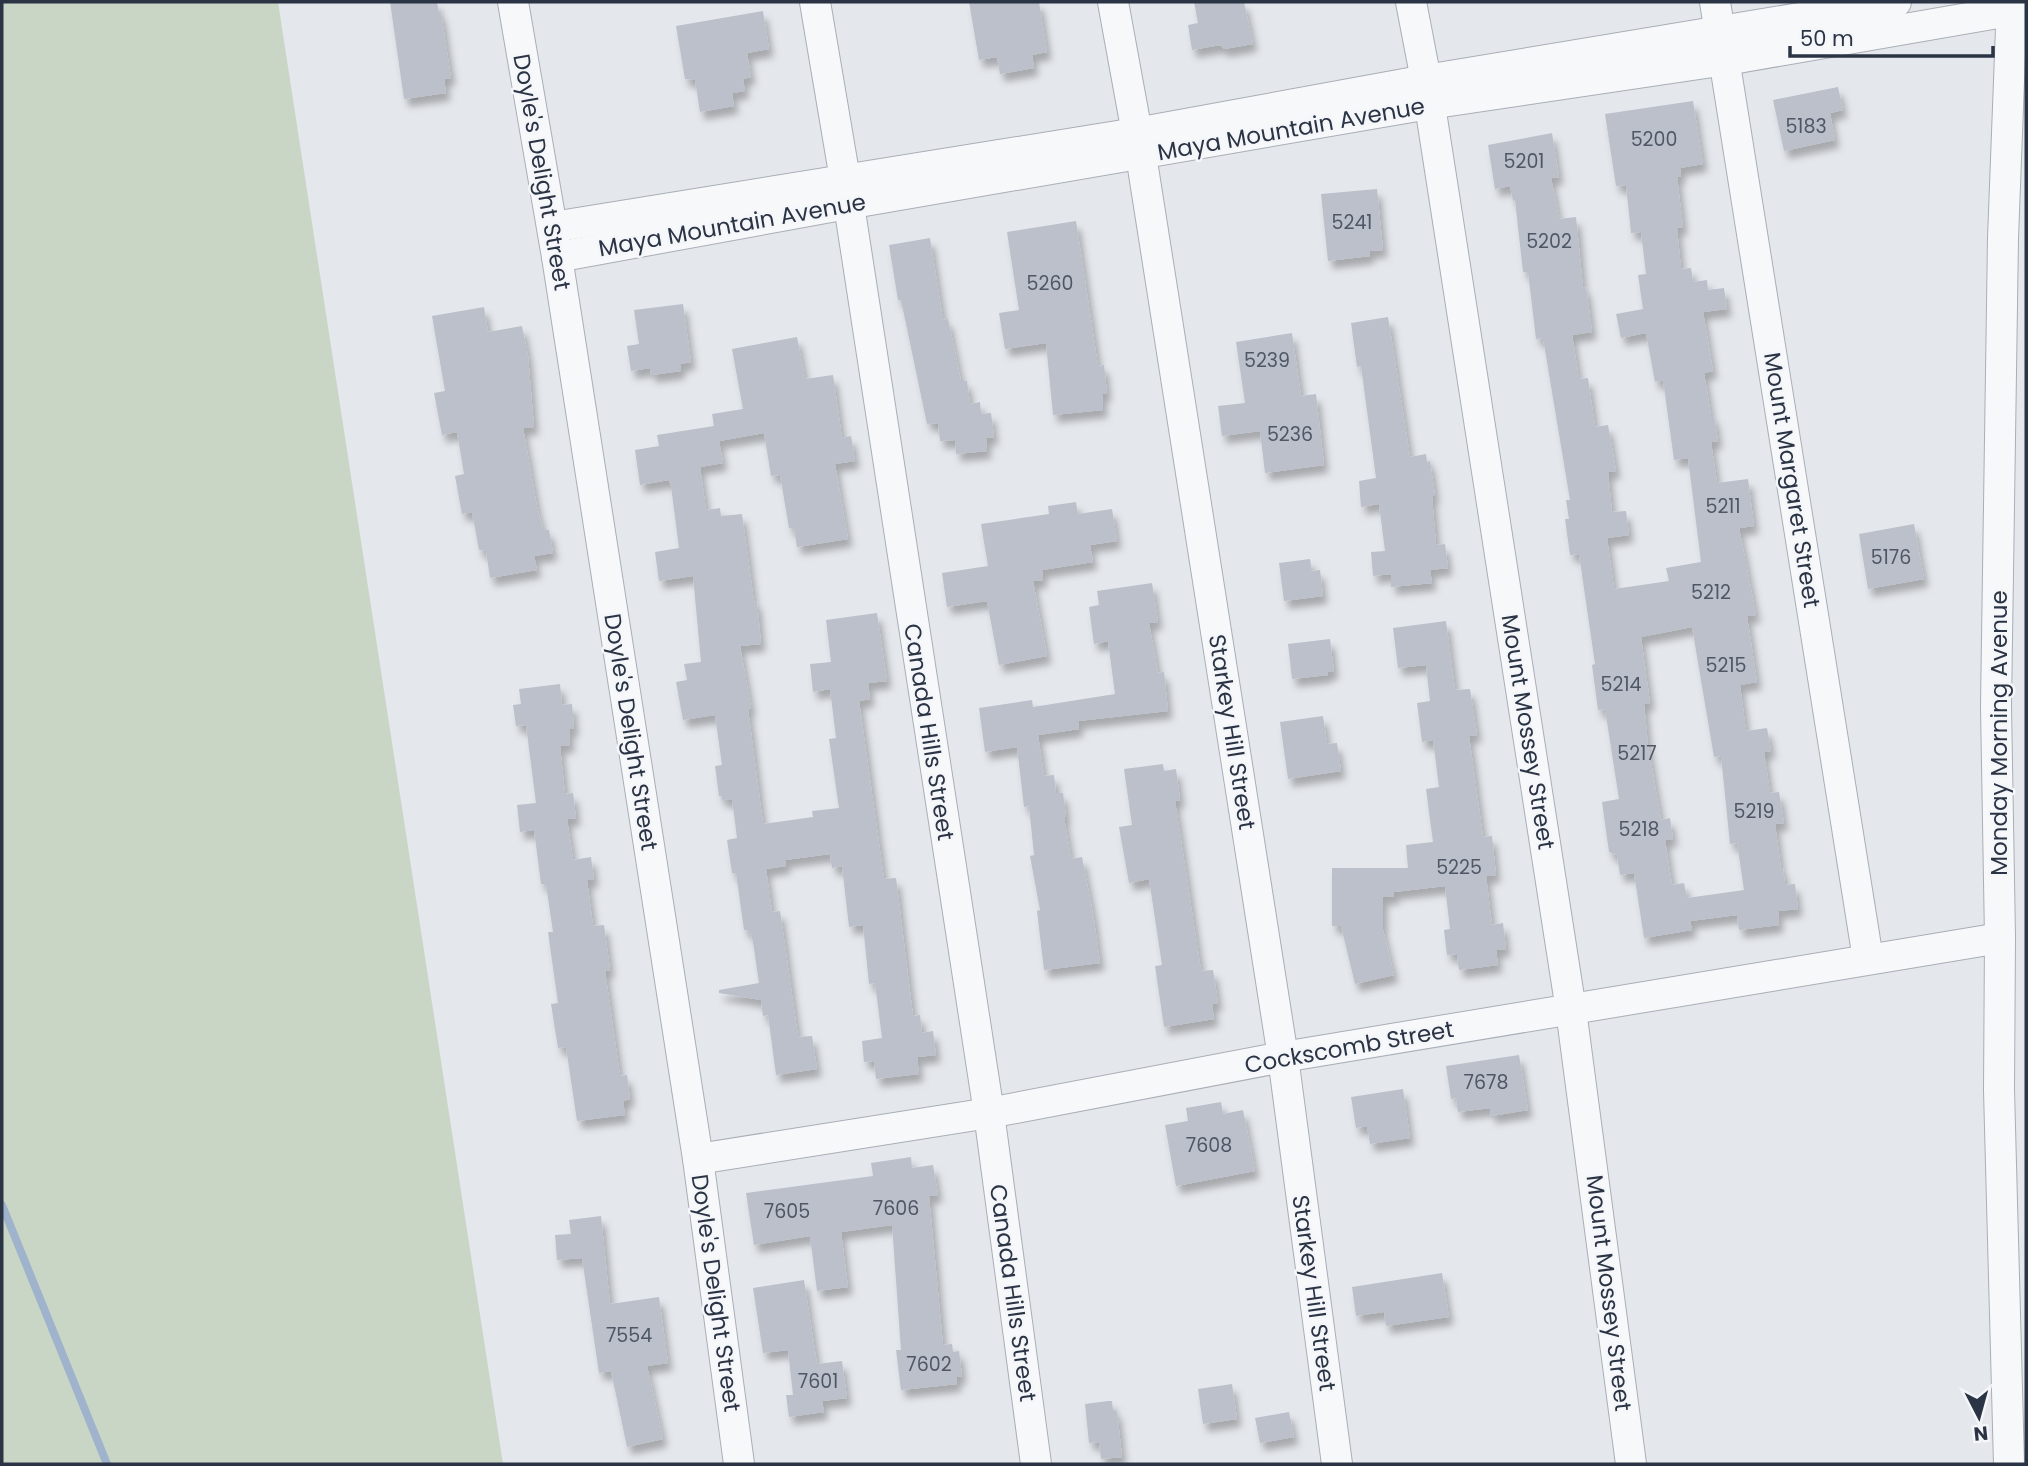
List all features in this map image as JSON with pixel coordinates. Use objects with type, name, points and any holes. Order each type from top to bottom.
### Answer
[{"type":"street","name":"Doyle's Delight Street","points":[[513,2],[557,257],[698,1159],[739,1464]]},
{"type":"street","name":"Canada Hills Street","points":[[815,2],[989,1113],[1036,1464]]},
{"type":"street","name":"Starkey Hill Street","points":[[1113,2],[1138,144],[1283,1058],[1337,1464]]},
{"type":"street","name":"Mount Mossey Street","points":[[1411,2],[1571,1010],[1631,1464]]},
{"type":"street","name":"Mount Margaret Street","points":[[1716,2],[1868,959]]},
{"type":"street","name":"Maya Mountain Avenue","points":[[552,227],[846,191],[1138,144],[1427,92],[1720,31],[1896,2]]},
{"type":"street","name":"Maya Mountain Avenue","points":[[1427,92],[1726,60],[2017,6]]},
{"type":"street","name":"Monday Morning Avenue","points":[[2009,1464],[1999,1090],[2000,938],[1996,678],[2003,238],[2017,6]]},
{"type":"street","name":"Maya Mountain Avenue","points":[[557,257],[846,191]]},
{"type":"street","name":"Cockscomb Street","points":[[698,1159],[989,1113],[1283,1058],[2000,938]]},
{"type":"green space","points":[[2,2],[278,2],[503,1464],[2,1464]]},
{"type":"building","points":[[390,2],[437,2],[451,78],[444,79],[446,93],[404,99]]},
{"type":"building","points":[[969,2],[1039,2],[1047,52],[1032,55],[1034,68],[1000,74],[997,57],[979,60]]},
{"type":"building","points":[[1194,2],[1244,2],[1253,44],[1224,49],[1220,45],[1192,50],[1188,25],[1198,23]]},
{"type":"building","points":[[763,11],[769,49],[747,53],[751,77],[743,79],[745,91],[732,93],[734,106],[700,112],[695,80],[685,79],[676,26]]},
{"type":"building","points":[[1838,87],[1843,110],[1830,113],[1835,140],[1784,151],[1773,100]]},
{"type":"building","points":[[1693,101],[1703,164],[1680,168],[1681,176],[1677,177],[1683,227],[1677,228],[1681,269],[1691,268],[1693,282],[1707,280],[1708,290],[1724,288],[1727,309],[1703,312],[1713,371],[1704,373],[1718,441],[1711,442],[1717,483],[1748,479],[1754,526],[1739,528],[1756,615],[1747,616],[1757,682],[1740,685],[1746,731],[1767,728],[1771,751],[1764,752],[1770,793],[1779,792],[1784,823],[1775,824],[1781,869],[1783,868],[1785,885],[1795,884],[1798,909],[1778,911],[1779,925],[1739,930],[1737,915],[1690,921],[1692,930],[1644,938],[1634,873],[1620,875],[1617,855],[1609,852],[1602,802],[1619,799],[1605,709],[1598,710],[1592,665],[1595,664],[1579,554],[1570,555],[1565,519],[1569,519],[1566,500],[1570,500],[1543,338],[1536,339],[1528,272],[1523,272],[1515,200],[1513,201],[1510,186],[1495,189],[1488,145],[1552,133],[1559,177],[1551,178],[1559,219],[1576,217],[1583,288],[1586,287],[1592,332],[1572,335],[1579,379],[1588,378],[1595,427],[1608,425],[1616,471],[1608,472],[1612,512],[1626,511],[1629,535],[1607,538],[1614,589],[1669,581],[1666,568],[1701,562],[1688,458],[1674,460],[1663,380],[1655,382],[1646,333],[1621,338],[1616,314],[1643,309],[1638,275],[1646,274],[1641,232],[1631,233],[1626,185],[1616,186],[1605,114]],"holes":[[[1692,627],[1714,757],[1721,756],[1730,844],[1737,843],[1744,890],[1687,898],[1684,883],[1672,885],[1665,840],[1673,839],[1670,818],[1661,820],[1648,745],[1644,704],[1650,703],[1641,637]]]},
{"type":"building","points":[[1377,189],[1383,250],[1369,251],[1370,256],[1328,261],[1321,194]]},
{"type":"building","points":[[1076,221],[1098,366],[1104,365],[1107,394],[1102,394],[1103,410],[1053,415],[1046,343],[1005,349],[999,313],[1019,310],[1007,232]]},
{"type":"building","points":[[930,238],[943,320],[948,319],[961,381],[967,381],[970,404],[980,402],[981,414],[991,413],[994,437],[986,438],[987,451],[956,454],[955,440],[940,441],[938,423],[927,424],[901,300],[898,300],[889,245]]},
{"type":"building","points":[[683,304],[691,362],[680,364],[681,371],[651,375],[650,368],[631,371],[627,346],[639,344],[634,310]]},
{"type":"building","points":[[484,307],[488,332],[522,326],[528,356],[534,427],[523,428],[537,507],[543,530],[549,530],[553,553],[534,556],[537,570],[490,578],[486,551],[479,550],[472,512],[462,514],[455,476],[464,474],[457,432],[442,435],[434,393],[445,391],[432,316]]},
{"type":"building","points":[[1388,317],[1410,457],[1426,454],[1427,462],[1430,461],[1435,496],[1432,496],[1436,545],[1445,544],[1448,568],[1430,570],[1432,583],[1391,587],[1391,574],[1373,576],[1371,552],[1385,551],[1379,504],[1361,507],[1359,481],[1376,478],[1361,366],[1357,367],[1351,323]]},
{"type":"building","points":[[1292,333],[1301,396],[1316,394],[1324,465],[1265,473],[1260,431],[1222,436],[1218,406],[1245,403],[1236,342]]},
{"type":"building","points":[[797,337],[805,379],[833,375],[842,438],[851,436],[855,461],[835,464],[848,539],[797,547],[794,528],[789,528],[780,475],[771,476],[764,433],[719,441],[723,463],[700,467],[706,510],[720,508],[721,516],[742,514],[754,602],[757,601],[761,644],[740,646],[751,708],[748,709],[763,824],[813,817],[812,811],[839,808],[829,739],[836,738],[830,689],[813,692],[810,664],[831,662],[826,620],[877,613],[887,681],[868,683],[870,699],[859,701],[884,879],[896,878],[913,1016],[920,1015],[922,1033],[933,1031],[936,1055],[917,1057],[919,1074],[876,1079],[874,1061],[864,1062],[862,1041],[882,1038],[875,983],[869,984],[863,925],[849,927],[842,866],[832,868],[830,854],[785,860],[786,866],[766,869],[772,912],[780,911],[798,1037],[812,1036],[817,1069],[776,1075],[768,1015],[763,1016],[761,1000],[719,993],[719,990],[759,983],[753,942],[750,931],[744,930],[736,873],[732,873],[727,840],[737,838],[732,799],[722,800],[722,796],[719,796],[715,766],[722,765],[715,715],[683,720],[676,682],[687,680],[684,664],[701,662],[693,576],[659,581],[655,552],[679,548],[671,486],[669,480],[640,485],[635,450],[659,446],[657,435],[714,426],[712,414],[743,409],[732,349]]},
{"type":"building","points":[[1076,502],[1078,514],[1112,509],[1117,541],[1090,545],[1093,562],[1042,570],[1043,580],[1033,581],[1047,656],[999,665],[987,601],[947,607],[942,573],[988,566],[981,524],[1049,514],[1048,506]]},
{"type":"building","points":[[1914,524],[1924,579],[1868,589],[1859,534]]},
{"type":"building","points":[[1310,559],[1312,571],[1320,570],[1323,596],[1284,601],[1279,563]]},
{"type":"building","points":[[1152,583],[1158,622],[1149,623],[1158,673],[1164,672],[1168,711],[1078,721],[1079,729],[1038,735],[1044,776],[1054,775],[1056,793],[1063,793],[1071,859],[1082,857],[1100,963],[1044,970],[1037,911],[1040,910],[1030,856],[1034,855],[1029,806],[1024,807],[1017,747],[985,752],[979,708],[1032,700],[1033,707],[1115,694],[1108,641],[1094,644],[1089,607],[1099,605],[1097,591]]},
{"type":"building","points":[[1446,621],[1455,690],[1470,689],[1477,735],[1469,736],[1483,837],[1492,836],[1496,875],[1486,876],[1492,925],[1503,923],[1506,949],[1496,950],[1498,965],[1459,970],[1457,954],[1447,955],[1444,930],[1450,929],[1445,886],[1394,892],[1394,897],[1383,897],[1383,930],[1394,975],[1355,984],[1341,926],[1332,926],[1332,868],[1408,868],[1406,845],[1433,842],[1426,789],[1439,787],[1433,740],[1422,742],[1417,703],[1430,701],[1426,665],[1398,668],[1393,628]]},
{"type":"building","points":[[1330,639],[1334,672],[1292,679],[1288,644]]},
{"type":"building","points":[[560,684],[562,705],[572,704],[574,729],[569,729],[570,745],[560,746],[565,794],[573,793],[576,818],[567,819],[573,860],[591,857],[594,880],[587,880],[593,926],[604,925],[610,970],[605,971],[620,1076],[627,1075],[630,1099],[623,1101],[625,1115],[577,1121],[566,1047],[558,1048],[551,1004],[558,1003],[548,932],[553,932],[546,884],[541,884],[534,830],[520,832],[517,805],[536,803],[526,725],[516,726],[513,705],[521,704],[519,689]]},
{"type":"building","points":[[1323,716],[1327,744],[1337,743],[1341,771],[1288,779],[1280,722]]},
{"type":"building","points":[[1163,764],[1164,771],[1176,769],[1180,800],[1175,801],[1201,971],[1213,970],[1218,1003],[1212,1004],[1214,1019],[1164,1027],[1155,966],[1162,965],[1149,879],[1129,883],[1119,827],[1132,825],[1124,769]]},
{"type":"building","points":[[1519,1055],[1528,1110],[1491,1116],[1490,1108],[1458,1112],[1456,1098],[1451,1099],[1446,1066]]},
{"type":"building","points":[[1403,1089],[1410,1138],[1370,1144],[1367,1126],[1356,1128],[1351,1097]]},
{"type":"building","points":[[1221,1102],[1223,1114],[1243,1110],[1255,1171],[1176,1186],[1165,1125],[1188,1121],[1186,1108]]},
{"type":"building","points":[[911,1157],[912,1168],[933,1165],[938,1195],[929,1196],[943,1345],[952,1344],[953,1352],[959,1351],[962,1376],[956,1377],[957,1384],[901,1390],[896,1350],[901,1350],[892,1225],[841,1232],[848,1287],[817,1291],[810,1236],[754,1245],[746,1193],[873,1176],[871,1163]]},
{"type":"building","points":[[601,1216],[610,1304],[659,1297],[668,1363],[647,1366],[663,1439],[627,1447],[611,1371],[599,1373],[582,1258],[557,1260],[555,1235],[571,1234],[569,1220]]},
{"type":"building","points":[[1442,1273],[1449,1317],[1386,1326],[1384,1312],[1356,1316],[1352,1287]]},
{"type":"building","points":[[804,1280],[817,1364],[842,1361],[847,1398],[822,1401],[824,1412],[789,1417],[786,1395],[793,1395],[788,1350],[763,1353],[753,1288]]},
{"type":"building","points":[[1232,1384],[1237,1419],[1203,1424],[1198,1389]]},
{"type":"building","points":[[1112,1401],[1113,1411],[1117,1411],[1122,1457],[1101,1459],[1099,1442],[1089,1443],[1085,1404]]},
{"type":"building","points":[[1289,1412],[1294,1437],[1260,1443],[1255,1418]]},
{"type":"waterway","points":[[2,1205],[107,1464]]}]
